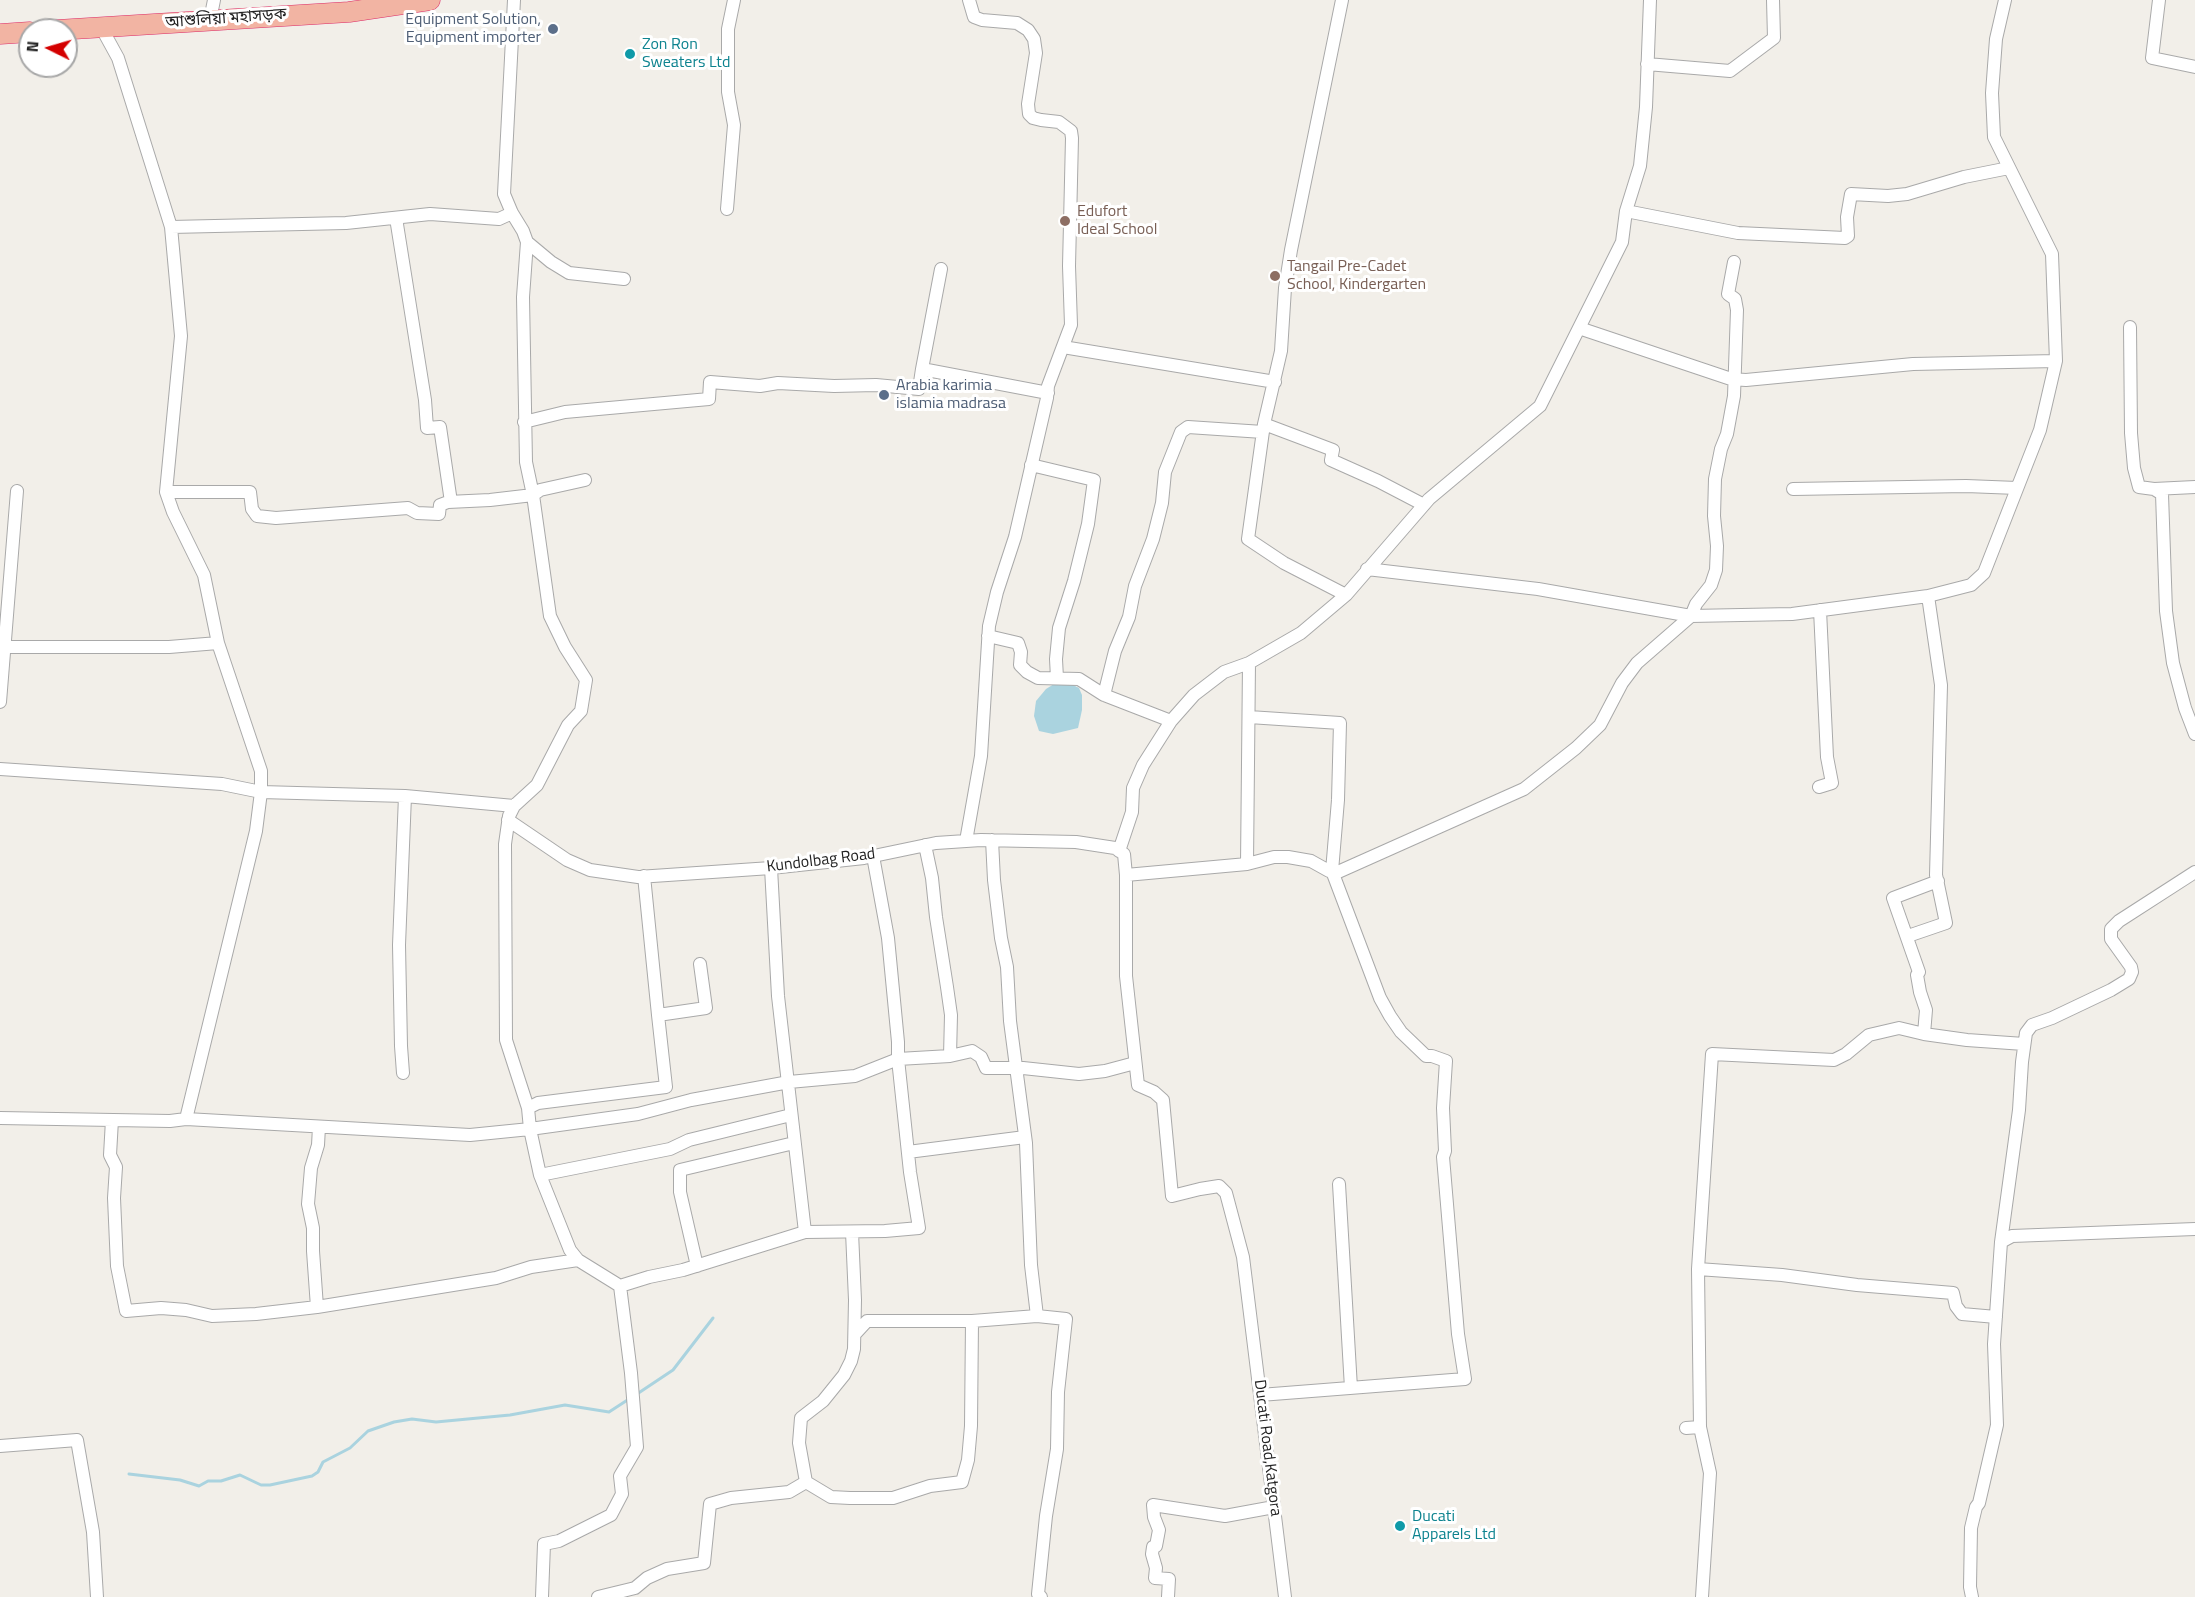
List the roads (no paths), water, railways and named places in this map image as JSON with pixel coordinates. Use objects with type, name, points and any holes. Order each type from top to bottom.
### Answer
[{"type":"highway","name":"আশুলিয়া মহাসড়ক","points":[[78,29],[349,12],[430,0]]},
{"type":"highway","points":[[0,34],[18,33]]},
{"type":"street","points":[[210,20],[214,0]]},
{"type":"street","points":[[514,0],[504,194],[527,242],[523,297],[526,462],[533,495],[550,616],[565,647],[586,680],[581,711],[567,725],[537,784],[514,806],[508,820],[505,844],[506,1040],[528,1108],[540,1175],[570,1250],[578,1260],[620,1286],[697,1266],[805,1232],[919,1228],[898,1059],[888,938],[873,856]]},
{"type":"street","points":[[727,209],[734,125],[728,92],[728,29],[734,0]]},
{"type":"street","points":[[966,841],[981,756],[988,636],[997,592],[1013,545],[1048,386],[1071,325],[1072,315],[1069,266],[1071,131],[1059,122],[1033,118],[1029,114],[1028,104],[1036,53],[1034,39],[1028,30],[1017,23],[982,20],[974,17],[969,0]]},
{"type":"street","points":[[1342,0],[1291,250],[1285,288],[1281,351],[1264,428],[1248,539],[1284,563],[1346,595]]},
{"type":"street","points":[[0,1118],[170,1121],[186,1119],[470,1135],[638,1114],[691,1100],[789,1082],[855,1076],[898,1059],[950,1056],[972,1051],[981,1057],[986,1068],[1017,1068],[1079,1074],[1105,1071],[1136,1063],[1126,976],[1126,875],[1124,854],[1119,851],[1132,812],[1133,788],[1143,765],[1171,721],[1194,695],[1224,672],[1250,663],[1300,633],[1346,595],[1424,505],[1539,406],[1622,242],[1626,211],[1640,166],[1646,107],[1650,0]]},
{"type":"street","points":[[1647,64],[1731,71],[1774,38],[1773,0]]},
{"type":"street","points":[[1367,569],[1538,589],[1691,616],[1792,614],[1928,596],[1971,585],[1984,573],[2040,430],[2056,361],[2052,254],[1994,137],[1992,93],[1996,39],[2005,0]]},
{"type":"street","points":[[2159,0],[2152,58],[2195,67]]},
{"type":"street","points":[[101,27],[118,58],[171,227],[181,336],[166,492],[172,512],[204,575],[218,643],[261,771],[256,831],[186,1119]]},
{"type":"street","points":[[1626,211],[1738,233],[1845,238],[1848,236],[1847,217],[1851,194],[1888,196],[1907,194],[1964,177],[2009,168]]},
{"type":"street","points":[[171,227],[346,223],[430,214],[499,219],[512,213]]},
{"type":"street","points":[[396,218],[425,400],[427,429],[440,428],[451,502]]},
{"type":"street","points":[[527,242],[551,262],[569,273],[624,279]]},
{"type":"street","points":[[1126,875],[1247,864],[1274,857],[1311,861],[1332,872],[1338,872],[1524,789],[1600,726],[1622,683],[1637,663],[1691,616],[1696,604],[1712,585],[1718,546],[1714,508],[1715,479],[1721,449],[1728,434],[1734,396],[1737,310],[1735,299],[1728,294],[1734,262]]},
{"type":"street","points":[[524,422],[565,412],[709,399],[710,382],[760,386],[778,383],[834,386],[876,385],[919,389],[941,268]]},
{"type":"street","points":[[2130,327],[2131,433],[2134,468],[2139,487],[2154,489],[2195,487]]},
{"type":"street","points":[[1579,328],[1734,380],[1913,364],[2056,361]]},
{"type":"street","points":[[1063,347],[1275,382]]},
{"type":"street","points":[[922,369],[1048,393]]},
{"type":"street","points":[[1104,695],[1115,651],[1130,617],[1136,586],[1153,539],[1162,502],[1165,472],[1181,432],[1188,427],[1264,428],[1333,450],[1331,460],[1424,505]]},
{"type":"street","points":[[1031,465],[1094,480],[1088,524],[1074,581],[1059,628],[1057,678]]},
{"type":"street","points":[[166,492],[250,492],[252,509],[257,516],[276,518],[408,508],[417,513],[440,514],[440,505],[451,502],[533,495],[540,490],[585,480]]},
{"type":"street","points":[[1793,489],[1966,486],[2017,488]]},
{"type":"street","points":[[2154,489],[2162,494],[2166,611],[2173,663],[2185,708],[2195,734]]},
{"type":"street","points":[[0,702],[17,491]]},
{"type":"street","points":[[1908,936],[1946,923],[1938,881],[1941,685],[1928,596]]},
{"type":"street","points":[[1819,787],[1832,783],[1827,757],[1820,610]]},
{"type":"street","points":[[988,636],[1018,643],[1022,652],[1020,665],[1026,672],[1038,678],[1079,679],[1104,695],[1171,721]]},
{"type":"street","points":[[4,647],[169,646],[218,643]]},
{"type":"street","points":[[1247,864],[1250,663]]},
{"type":"street","points":[[1249,717],[1340,723],[1338,800],[1332,872],[1380,998],[1390,1016],[1401,1032],[1426,1056],[1446,1061],[1443,1157],[1458,1334],[1465,1380],[1260,1395]]},
{"type":"street","points":[[0,770],[222,784],[261,792],[405,796],[514,806]]},
{"type":"street","points":[[403,1073],[399,945],[405,796]]},
{"type":"street","name":"Kundolbag Road","points":[[508,820],[567,860],[590,870],[644,876],[771,868],[873,856],[925,845],[966,841],[1076,842],[1097,844],[1119,851]]},
{"type":"street","points":[[992,840],[994,880],[1007,967],[1010,1021],[1025,1137],[1031,1265],[1037,1316]]},
{"type":"street","points":[[925,845],[932,878],[951,1015],[950,1056]]},
{"type":"street","points":[[771,868],[778,996],[805,1232]]},
{"type":"street","points":[[1972,1597],[1970,1587],[1971,1528],[1984,1484],[1997,1425],[1994,1344],[2001,1242],[2019,1110],[2026,1033],[2032,1025],[2111,990],[2128,979],[2132,972],[2111,939],[2111,929],[2119,921],[2195,872]]},
{"type":"street","points":[[528,1108],[538,1103],[666,1087],[644,876]]},
{"type":"street","points":[[1924,1034],[1926,1010],[1920,992],[1917,975],[1919,972],[1893,898],[1938,881]]},
{"type":"street","points":[[658,1016],[706,1008],[700,964]]},
{"type":"street","points":[[1702,1597],[1710,1473],[1700,1427],[1698,1269],[1712,1054],[1834,1060],[1846,1054],[1869,1035],[1899,1028],[1967,1040],[2024,1044]]},
{"type":"street","name":"Ducati Road,Katgora","points":[[1136,1063],[1138,1085],[1154,1092],[1163,1100],[1172,1197],[1219,1186],[1226,1193],[1243,1257],[1285,1597]]},
{"type":"street","points":[[540,1175],[670,1149],[689,1140],[791,1115]]},
{"type":"street","points":[[112,1120],[110,1155],[116,1167],[114,1198],[117,1266],[126,1311],[161,1308],[186,1310],[212,1316],[256,1314],[317,1307],[496,1278],[531,1267],[578,1260]]},
{"type":"street","points":[[317,1307],[313,1228],[308,1204],[311,1168],[318,1145],[319,1126]]},
{"type":"street","points":[[908,1152],[1025,1137]]},
{"type":"street","points":[[697,1266],[680,1192],[680,1170],[794,1143]]},
{"type":"street","points":[[1338,1184],[1351,1388]]},
{"type":"street","points":[[2001,1242],[2012,1236],[2195,1229]]},
{"type":"street","points":[[806,1482],[800,1443],[801,1418],[823,1401],[844,1375],[851,1361],[855,1334],[852,1232]]},
{"type":"street","points":[[1698,1269],[1782,1275],[1857,1285],[1953,1293],[1956,1306],[1962,1314],[1996,1317]]},
{"type":"street","points":[[542,1597],[544,1544],[559,1541],[611,1515],[622,1494],[620,1476],[637,1447],[631,1373],[620,1286]]},
{"type":"street","points":[[855,1334],[867,1321],[972,1321],[1037,1316],[1066,1319],[1058,1392],[1057,1449],[1046,1516],[1039,1596]]},
{"type":"street","points":[[806,1482],[831,1497],[893,1498],[930,1486],[962,1482],[968,1460],[971,1426],[972,1321]]},
{"type":"street","points":[[1686,1428],[1700,1427]]},
{"type":"street","points":[[0,1446],[77,1440],[93,1532],[97,1597]]},
{"type":"street","points":[[598,1597],[635,1593],[647,1578],[667,1569],[704,1563],[710,1504],[731,1498],[789,1492],[806,1482]]},
{"type":"street","points":[[1168,1597],[1169,1579],[1155,1578],[1156,1568],[1152,1554],[1159,1530],[1154,1517],[1153,1505],[1225,1516],[1274,1507]]},
{"type":"water","points":[[1069,683],[1079,688],[1082,695],[1082,710],[1078,728],[1053,734],[1039,731],[1034,716],[1036,701],[1046,689],[1054,684]]},
{"type":"waterway","points":[[637,1394],[673,1370],[713,1318]]},
{"type":"waterway","points":[[129,1474],[180,1480],[199,1486],[208,1481],[221,1481],[240,1475],[261,1485],[270,1485],[312,1476],[318,1472],[323,1462],[350,1448],[368,1431],[394,1422],[412,1419],[436,1422],[510,1415],[565,1405],[609,1412],[629,1399]]},
{"type":"place","name":"Equipment Solution, Equipment importer","points":[[553,29]]},
{"type":"place","name":"Zon Ron Sweaters Ltd","points":[[630,54]]},
{"type":"place","name":"Edufort Ideal School","points":[[1065,221]]},
{"type":"place","name":"Tangail Pre-Cadet School, Kindergarten","points":[[1275,276]]},
{"type":"place","name":"Arabia karimia islamia madrasa","points":[[884,395]]},
{"type":"place","name":"Ducati Apparels Ltd","points":[[1400,1526]]}]
